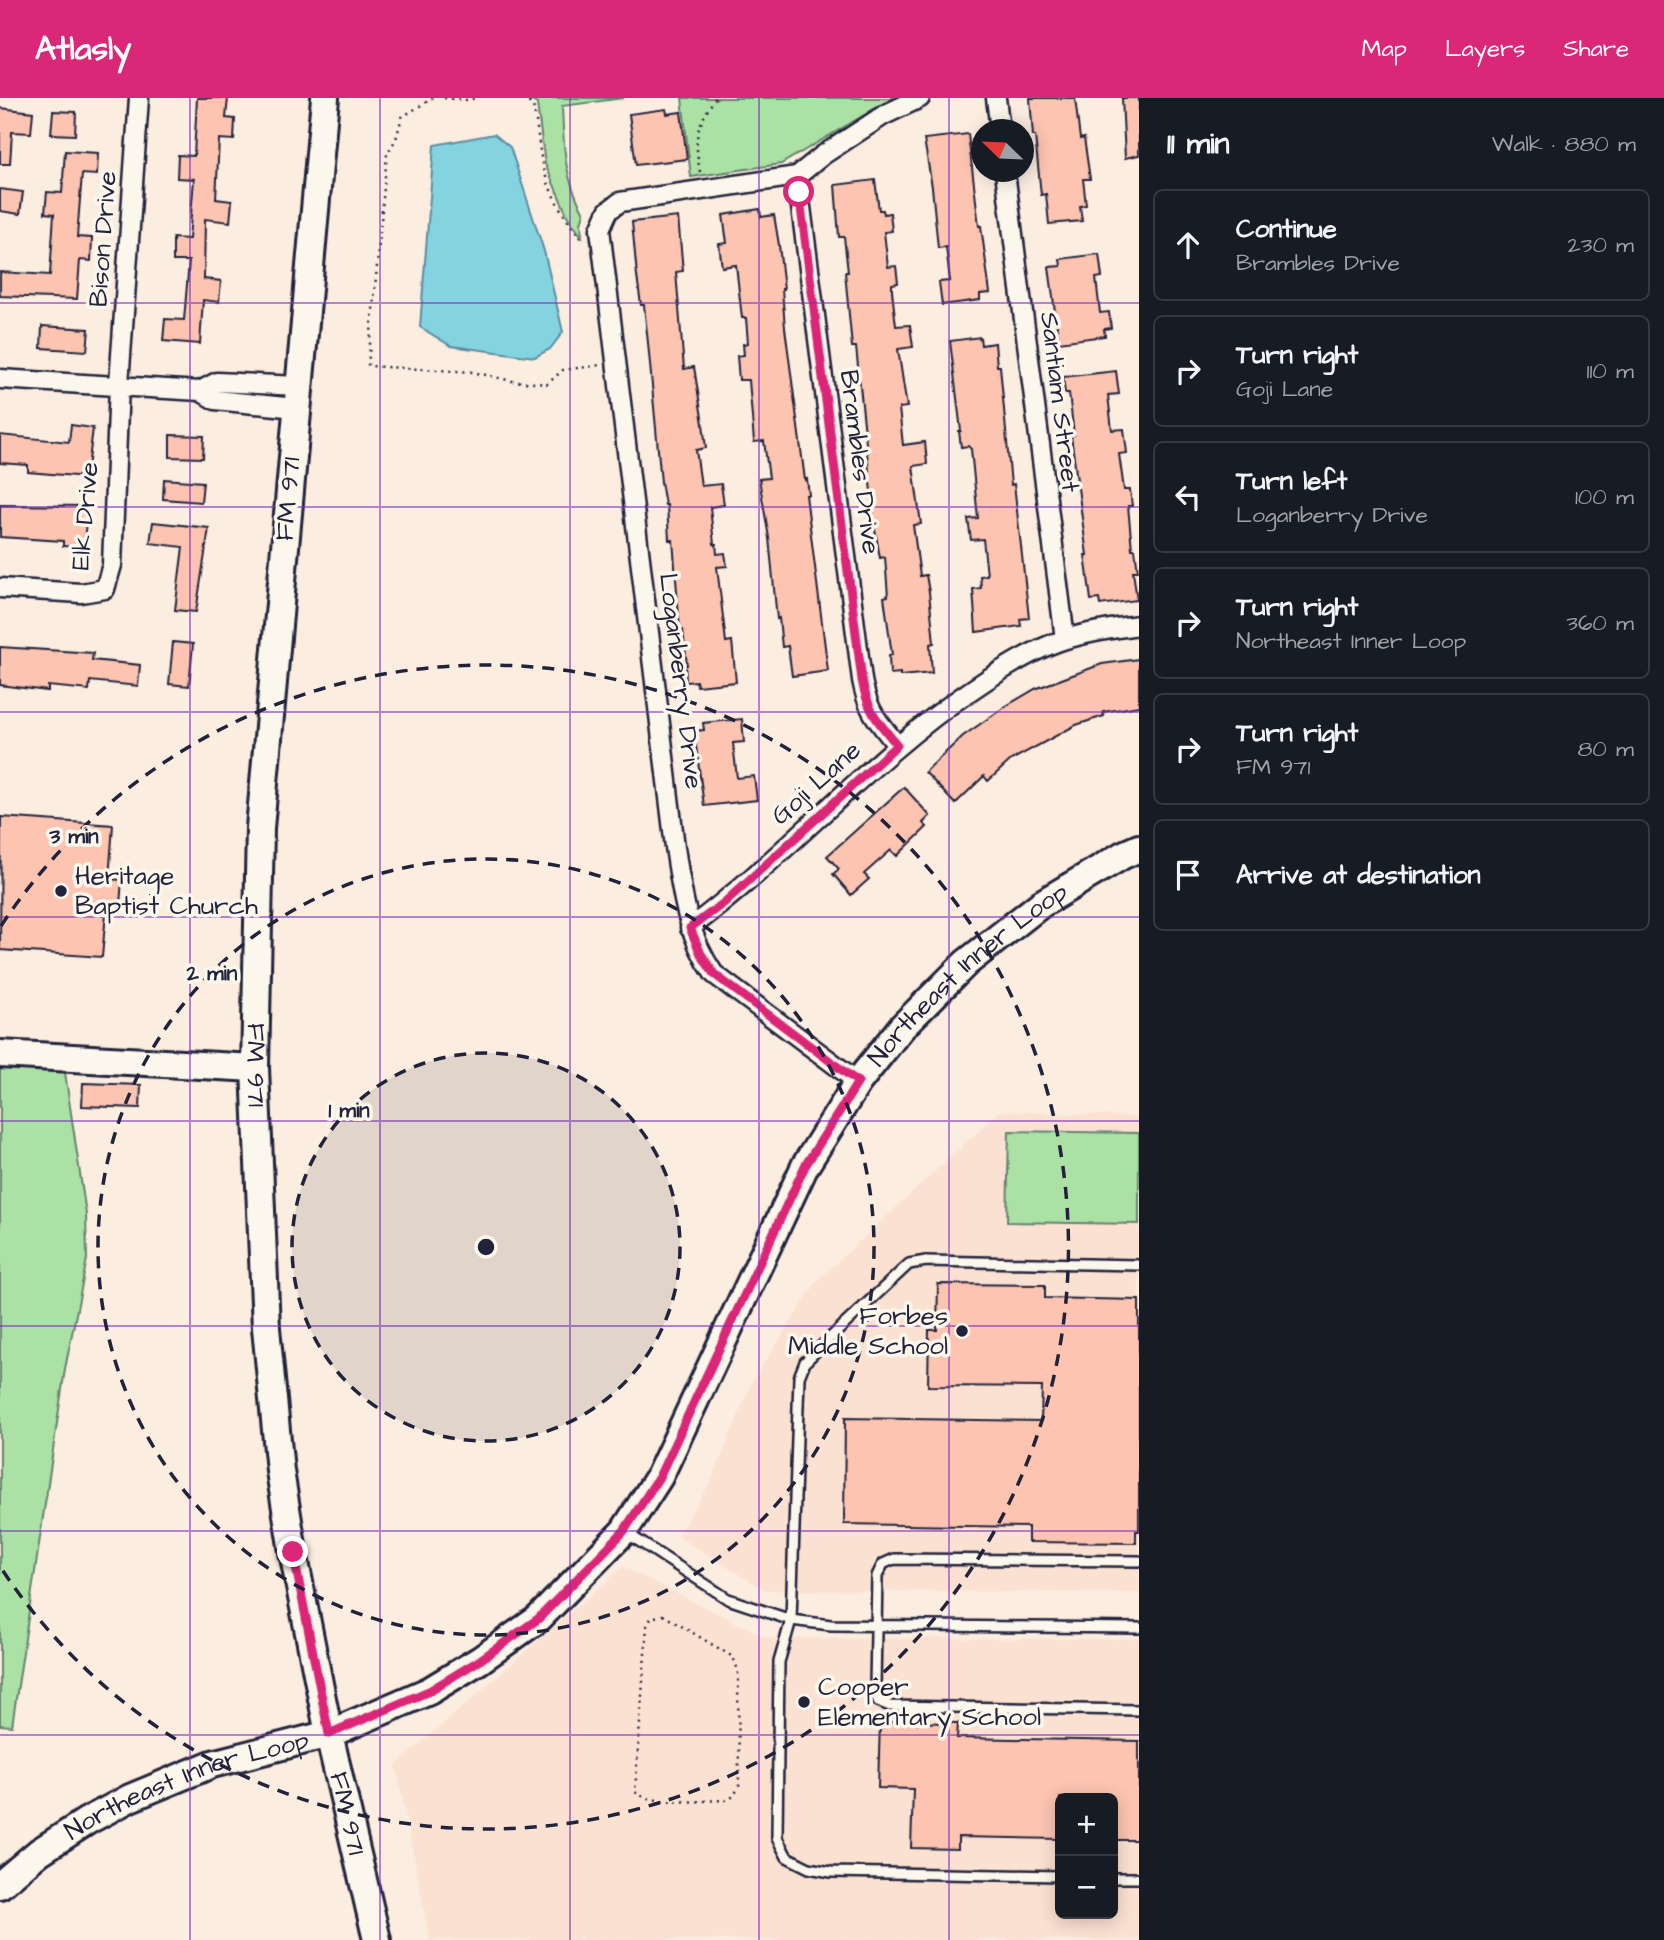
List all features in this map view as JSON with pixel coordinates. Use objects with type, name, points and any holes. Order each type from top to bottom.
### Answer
[{"type":"main road","name":"FM 971","points":[[325,98],[260,828],[255,1068],[266,1328],[278,1457],[293,1552],[329,1734],[377,1940]]},
{"type":"main road","name":"Northeast Inner Loop","points":[[0,1885],[39,1852],[87,1821],[130,1798],[212,1764],[329,1734],[429,1691],[480,1660],[538,1619],[624,1531],[659,1477],[805,1166],[858,1082],[901,1028],[966,963],[1041,904],[1139,848]]},
{"type":"main road","points":[[0,1054],[255,1068]]},
{"type":"street","name":"Bison Drive","points":[[119,384],[139,98]]},
{"type":"street","points":[[797,176],[823,155],[884,115],[920,98]]},
{"type":"street","points":[[996,98],[998,119]]},
{"type":"street","name":"Loganberry Drive","points":[[797,176],[620,202],[608,211],[600,229],[601,245],[675,847],[690,928],[701,954],[714,974],[858,1082]]},
{"type":"street","name":"Brambles Drive","points":[[797,176],[862,680],[872,715],[897,745]]},
{"type":"street","name":"Santiam Street","points":[[1006,182],[1065,639]]},
{"type":"street","points":[[0,379],[119,384],[200,391],[215,400],[297,397]]},
{"type":"street","name":"Elk Drive","points":[[0,588],[81,593],[105,589],[112,565],[119,384]]},
{"type":"street","name":"Goji Lane","points":[[690,928],[725,902],[897,745],[947,706],[1000,671],[1065,639],[1139,625]]},
{"type":"lane","points":[[1055,1877],[831,1872],[809,1868],[787,1857],[776,1838],[779,1662],[791,1620],[799,1377],[805,1362],[909,1264],[926,1261],[1139,1265]]},
{"type":"lane","points":[[624,1531],[728,1599],[791,1620],[831,1625],[1139,1629]]},
{"type":"lane","points":[[1139,1562],[894,1559],[883,1564],[877,1576],[875,1687],[878,1701],[890,1706],[1139,1710]]},
{"type":"lane","points":[[1118,1878],[1139,1878]]},
{"type":"path","points":[[433,98],[402,117],[396,139],[387,154],[368,366],[473,372],[512,382],[547,384],[563,370],[601,365]]},
{"type":"path","points":[[444,98],[476,98]]},
{"type":"path","points":[[523,98],[533,106],[547,177],[572,228],[586,245]]},
{"type":"path","points":[[529,102],[539,98]]},
{"type":"path","points":[[700,172],[695,140],[715,98]]},
{"type":"path","points":[[663,1615],[733,1657],[738,1670],[739,1786],[734,1796],[727,1800],[661,1801],[644,1798],[635,1792],[635,1783],[647,1626],[652,1618],[663,1615]]},
{"type":"shaded area","name":"Forbes Middle School","points":[[1000,1111],[1139,1117],[1139,1593],[765,1590],[677,1536],[712,1480],[752,1382],[818,1280]]},
{"type":"shaded area","name":"Cooper Elementary School","points":[[623,1567],[767,1638],[1139,1639],[1139,1940],[430,1940],[396,1765]]},
{"type":"green space","points":[[527,98],[624,98],[562,106],[568,174],[584,213],[581,223],[582,237],[568,217],[545,164],[537,104]]},
{"type":"green space","points":[[682,98],[893,98],[781,164],[691,177]]},
{"type":"green space","points":[[0,1062],[64,1066],[86,1214],[87,1259],[65,1369],[12,1726],[0,1725]]},
{"type":"green space","points":[[1009,1131],[1139,1133],[1139,1224],[1007,1222]]},
{"type":"water","points":[[494,134],[510,147],[544,251],[563,332],[550,349],[535,357],[451,346],[420,327],[434,145]]},
{"type":"building","points":[[197,98],[228,98],[226,118],[235,119],[234,140],[219,139],[216,199],[232,201],[230,222],[205,219],[204,279],[221,281],[219,302],[203,300],[200,344],[163,341],[165,319],[184,320],[189,261],[173,261],[173,238],[189,239],[194,179],[177,178],[178,155],[194,156]]},
{"type":"building","points":[[1030,98],[1075,98],[1080,139],[1084,138],[1090,179],[1083,179],[1086,205],[1080,206],[1082,221],[1049,224],[1046,194],[1041,195],[1034,119],[1032,119]]},
{"type":"building","points":[[1122,98],[1139,98],[1139,155],[1125,158]]},
{"type":"building","points":[[0,108],[33,112],[31,133],[12,132],[10,164],[0,164]]},
{"type":"building","points":[[666,109],[667,114],[681,112],[687,159],[636,165],[629,114]]},
{"type":"building","points":[[53,111],[76,112],[75,135],[51,134]]},
{"type":"building","points":[[968,134],[971,182],[974,182],[990,293],[980,294],[980,300],[942,305],[939,282],[950,281],[946,247],[938,248],[924,139]]},
{"type":"building","points":[[65,151],[98,153],[97,175],[82,174],[77,237],[92,238],[91,261],[80,260],[77,299],[0,296],[0,272],[50,275],[54,214],[45,213],[47,192],[62,193]]},
{"type":"building","points":[[875,180],[879,210],[883,210],[884,214],[890,213],[892,231],[884,232],[888,267],[896,266],[898,283],[892,284],[892,291],[896,326],[910,325],[913,347],[898,349],[907,407],[899,408],[903,445],[925,442],[927,464],[913,466],[921,524],[913,525],[920,576],[926,575],[929,592],[934,643],[930,644],[932,673],[900,676],[900,673],[890,674],[889,656],[892,655],[884,597],[888,596],[885,557],[880,558],[875,530],[856,347],[852,347],[844,237],[839,237],[835,185]]},
{"type":"building","points":[[0,189],[23,192],[20,214],[0,211]]},
{"type":"building","points":[[760,209],[761,217],[774,215],[779,245],[785,328],[805,480],[807,479],[809,495],[806,495],[828,671],[792,676],[788,646],[782,647],[779,618],[777,619],[769,538],[759,479],[769,478],[764,441],[754,442],[749,380],[739,380],[737,356],[744,355],[743,344],[748,343],[746,318],[742,318],[736,265],[722,267],[719,244],[727,243],[723,215]]},
{"type":"building","points":[[678,217],[683,271],[676,272],[684,369],[694,367],[703,424],[706,448],[696,450],[701,486],[721,484],[724,505],[710,507],[714,544],[717,554],[725,553],[727,566],[717,567],[726,642],[732,641],[736,682],[697,686],[696,681],[686,682],[687,665],[683,630],[680,630],[673,540],[669,540],[667,505],[661,482],[644,305],[641,305],[632,222]]},
{"type":"building","points":[[1099,254],[1102,277],[1096,278],[1100,313],[1109,312],[1111,328],[1104,329],[1105,336],[1059,342],[1049,267],[1061,266],[1060,259]]},
{"type":"building","points":[[42,326],[89,329],[87,351],[41,348]]},
{"type":"building","points":[[980,337],[981,345],[995,343],[997,366],[1000,366],[1011,485],[1014,484],[1029,618],[1020,619],[1021,626],[976,632],[973,589],[981,588],[980,576],[987,575],[983,539],[971,540],[968,519],[978,518],[971,449],[968,446],[961,447],[950,341]]},
{"type":"building","points":[[1116,371],[1119,394],[1108,395],[1112,430],[1124,429],[1127,453],[1119,454],[1124,490],[1130,490],[1132,506],[1128,506],[1132,549],[1135,549],[1138,571],[1133,571],[1137,600],[1100,605],[1099,599],[1091,600],[1071,436],[1074,435],[1069,393],[1065,393],[1063,377]]},
{"type":"building","points":[[71,425],[93,428],[87,477],[28,472],[28,465],[0,463],[0,435],[69,442]]},
{"type":"building","points":[[170,435],[204,436],[203,458],[170,457]]},
{"type":"building","points":[[164,479],[203,482],[201,502],[163,499]]},
{"type":"building","points":[[0,505],[87,506],[84,547],[63,546],[63,541],[0,537]]},
{"type":"building","points":[[153,522],[209,528],[196,612],[175,610],[183,547],[150,543]]},
{"type":"building","points":[[173,642],[193,644],[189,686],[169,684]]},
{"type":"building","points":[[0,647],[93,653],[92,660],[140,665],[138,686],[90,681],[89,690],[48,686],[48,691],[0,685]]},
{"type":"building","points":[[1139,659],[1139,706],[1103,712],[1104,716],[1076,725],[1011,760],[988,781],[984,776],[955,804],[925,772],[963,736],[1035,689],[1102,664]]},
{"type":"building","points":[[742,719],[744,742],[733,743],[737,778],[754,776],[757,800],[704,806],[694,731],[704,730],[703,723]]},
{"type":"building","points":[[904,787],[930,816],[923,823],[927,827],[897,856],[891,850],[864,874],[869,879],[851,895],[833,874],[839,869],[827,856]]},
{"type":"building","name":"Heritage Baptist Church","points":[[1,817],[113,825],[109,879],[122,880],[120,904],[107,902],[102,957],[0,950]]},
{"type":"building","points":[[83,1083],[141,1085],[140,1108],[82,1106]]},
{"type":"building","points":[[938,1284],[1045,1285],[1045,1298],[1139,1300],[1139,1531],[1136,1531],[1136,1543],[1028,1542],[1028,1527],[844,1524],[845,1418],[1041,1421],[1042,1387],[928,1386],[929,1330],[937,1330]]},
{"type":"building","points":[[880,1722],[958,1723],[957,1738],[1139,1741],[1139,1840],[1118,1840],[1118,1793],[1055,1793],[1055,1839],[958,1837],[958,1849],[911,1848],[913,1789],[878,1788]]},
{"type":"place","name":"Heritage Baptist Church","points":[[61,891]]},
{"type":"place","name":"Forbes Middle School","points":[[962,1331]]},
{"type":"place","name":"Cooper Elementary School","points":[[804,1702]]},
{"type":"route","points":[[293,1552],[329,1734],[429,1691],[480,1660],[538,1619],[624,1531],[659,1477],[805,1166],[858,1082],[714,974],[701,954],[690,928],[725,902],[897,745],[872,715],[862,680],[799,192]]}]
